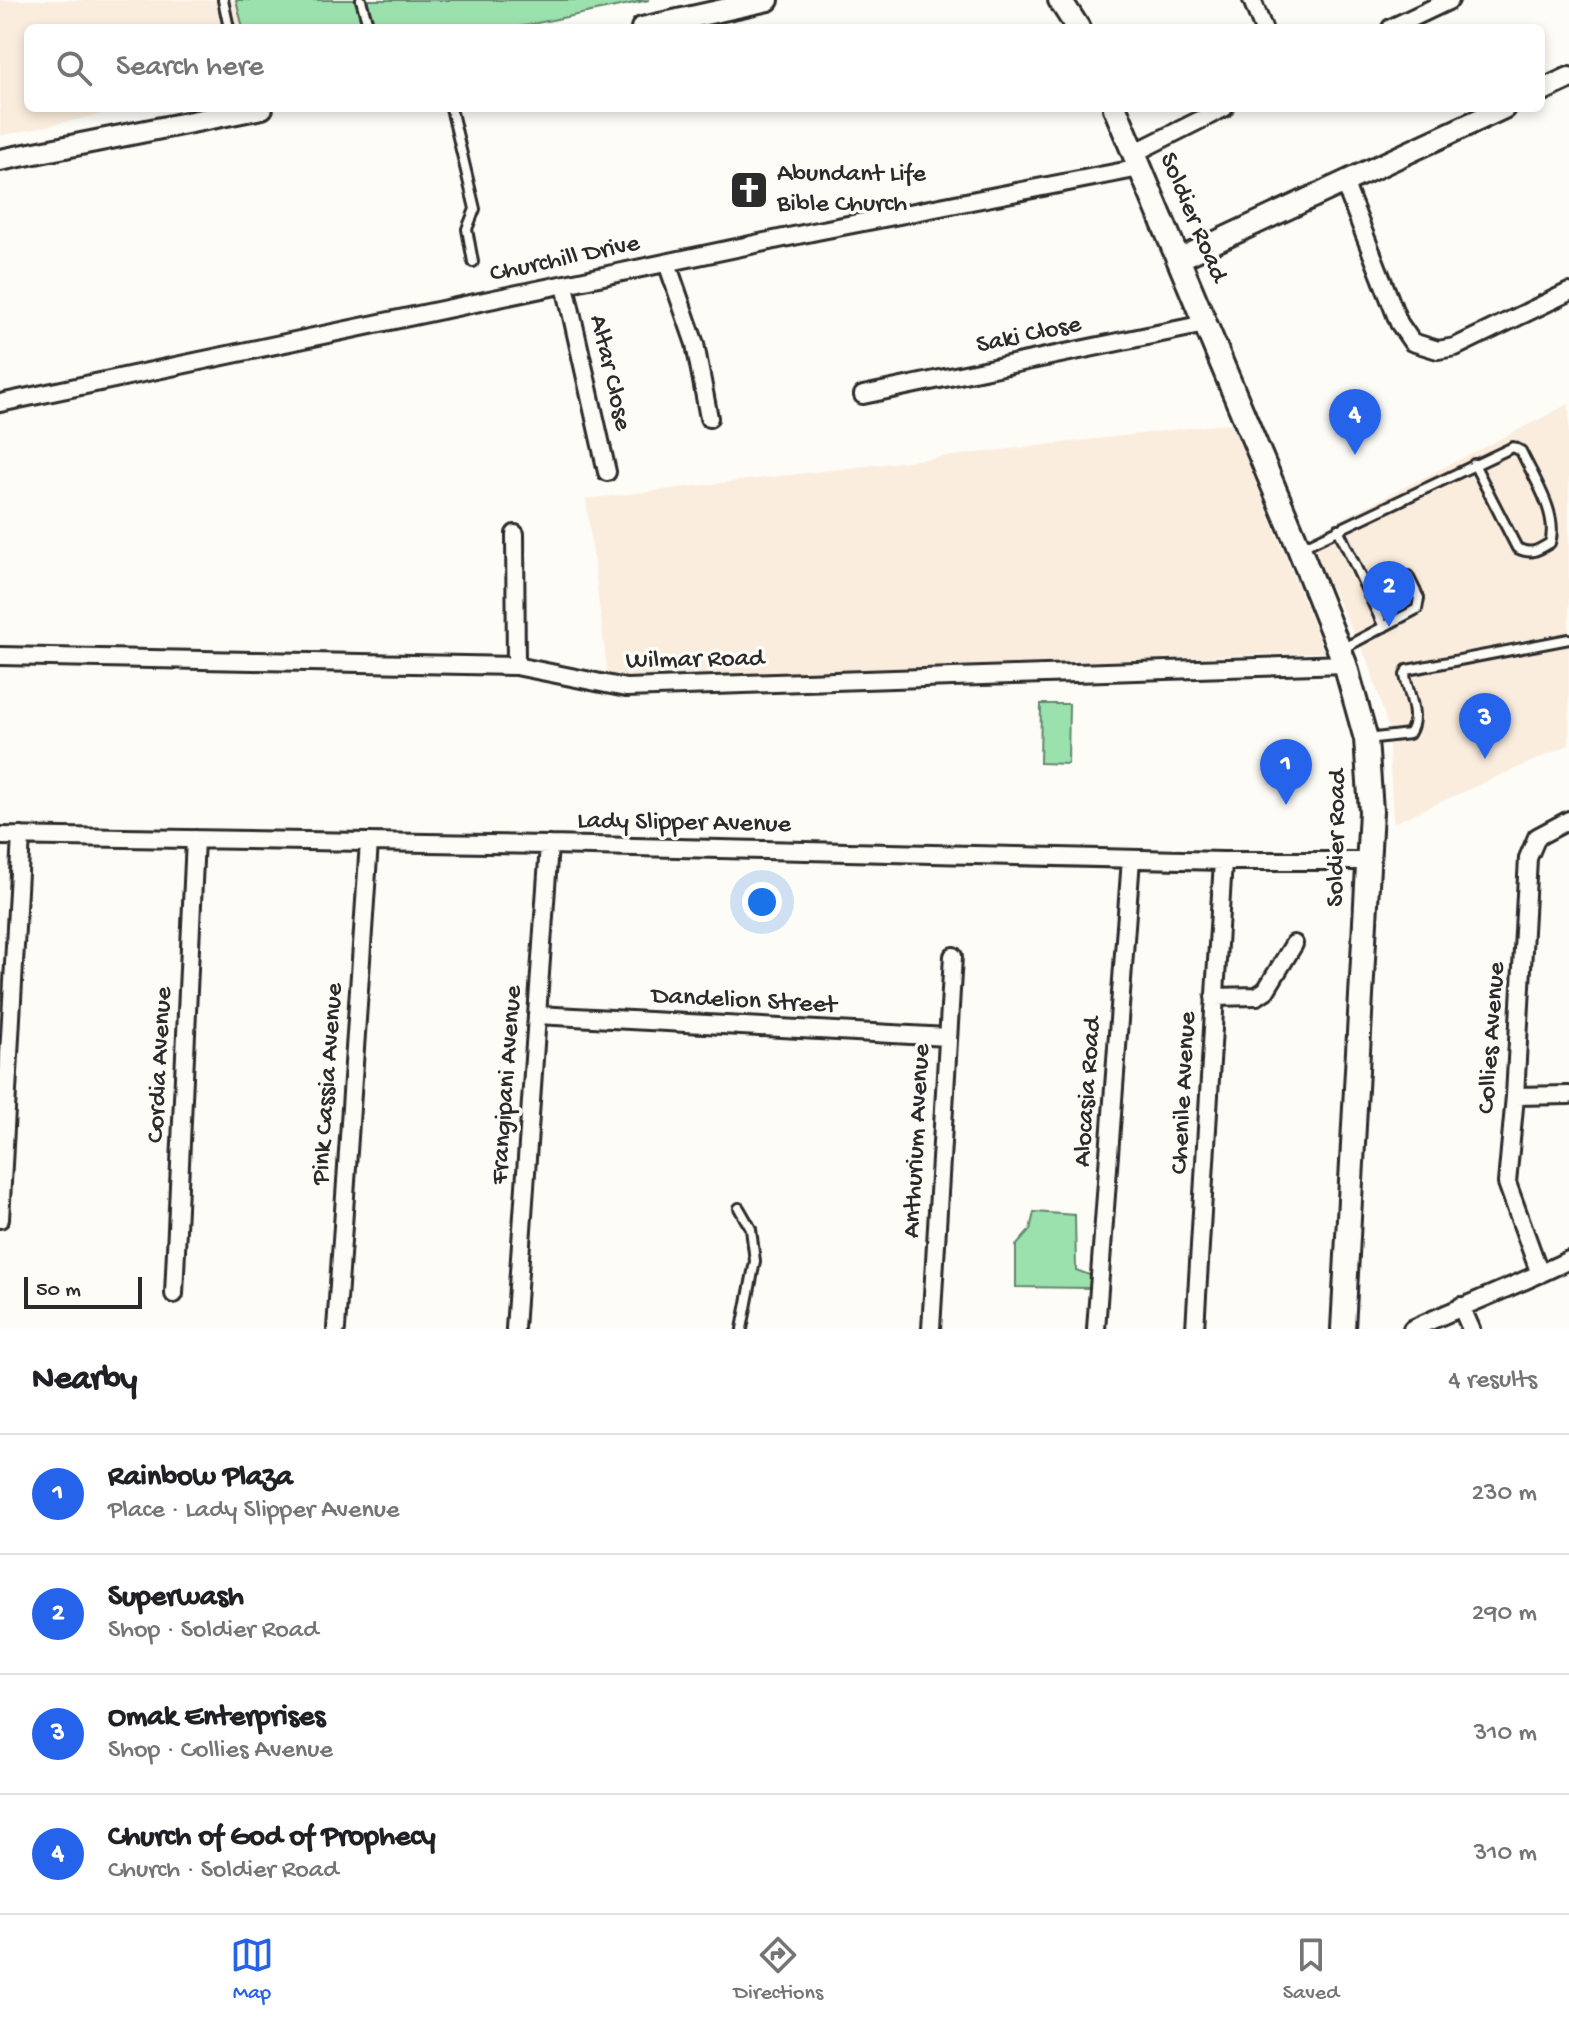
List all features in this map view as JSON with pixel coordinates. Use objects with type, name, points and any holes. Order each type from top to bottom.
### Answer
[{"type":"main road","points":[[1060,0],[1075,24]]},
{"type":"main road","name":"Soldier Road","points":[[1117,112],[1299,548],[1342,657],[1366,739],[1371,811],[1343,1329]]},
{"type":"street","points":[[660,24],[768,0]]},
{"type":"street","points":[[1252,0],[1261,24]]},
{"type":"street","points":[[1399,24],[1450,0]]},
{"type":"street","points":[[1545,89],[1569,78]]},
{"type":"street","points":[[0,160],[235,112]]},
{"type":"street","name":"Churchill Drive","points":[[0,403],[565,285],[1137,160],[1217,112]]},
{"type":"street","points":[[1179,259],[1495,112]]},
{"type":"street","points":[[1344,182],[1399,323],[1412,342],[1438,350],[1455,347],[1569,292]]},
{"type":"street","points":[[667,263],[695,344],[709,418]]},
{"type":"street","name":"Altar Close","points":[[565,285],[607,472]]},
{"type":"street","name":"Saki Close","points":[[863,395],[1205,324]]},
{"type":"street","points":[[515,534],[516,666]]},
{"type":"street","name":"Wilmar Road","points":[[0,656],[516,666],[626,688],[1342,657]]},
{"type":"street","name":"Collies Avenue","points":[[1540,1274],[1508,1189],[1529,852],[1537,837],[1569,820]]},
{"type":"street","name":"Lady Slipper Avenue","points":[[0,836],[1223,861],[1367,861]]},
{"type":"street","points":[[0,1219],[21,836]]},
{"type":"street","name":"Cordia Avenue","points":[[174,1294],[195,839]]},
{"type":"street","name":"Pink Cassia Avenue","points":[[336,1329],[369,842]]},
{"type":"street","name":"Frangipani Avenue","points":[[515,1329],[549,845]]},
{"type":"street","name":"Alocasia Road","points":[[1096,1329],[1131,859]]},
{"type":"street","name":"Chenile Avenue","points":[[1195,1329],[1223,861]]},
{"type":"street","points":[[1214,997],[1257,996],[1266,990],[1294,944]]},
{"type":"street","name":"Anthurium Avenue","points":[[931,1329],[953,956]]},
{"type":"street","name":"Dandelion Street","points":[[537,1015],[948,1037]]},
{"type":"street","points":[[1515,1096],[1569,1095]]},
{"type":"street","points":[[1412,1329],[1569,1260]]},
{"type":"street","points":[[1461,1306],[1471,1329]]},
{"type":"lane","points":[[223,0],[228,24]]},
{"type":"lane","points":[[361,0],[368,24]]},
{"type":"lane","points":[[452,112],[475,209],[467,229],[473,262]]},
{"type":"lane","points":[[1299,548],[1474,464],[1513,447],[1521,451],[1549,514],[1553,532],[1550,543],[1535,552],[1527,553],[1517,548],[1474,464]]},
{"type":"lane","points":[[1338,529],[1384,627]]},
{"type":"lane","points":[[1342,657],[1384,627],[1417,609],[1419,598],[1406,576],[1369,595]]},
{"type":"lane","points":[[1366,739],[1409,734],[1413,730],[1415,715],[1405,675],[1407,670],[1569,639]]},
{"type":"lane","points":[[739,1208],[751,1229],[755,1261],[742,1329]]},
{"type":"shaded area","points":[[0,0],[235,0],[242,24],[24,24],[24,112],[112,112],[0,136]]},
{"type":"shaded area","points":[[1569,404],[1569,745],[1393,823],[1388,727],[1369,664],[1306,537]]},
{"type":"shaded area","points":[[1232,423],[1324,652],[644,679],[608,677],[586,499]]},
{"type":"green space","points":[[236,0],[649,0],[532,24],[242,24]]},
{"type":"green space","points":[[1041,704],[1069,704],[1068,764],[1040,763]]},
{"type":"green space","points":[[1034,1212],[1075,1215],[1076,1270],[1092,1276],[1090,1288],[1016,1287],[1016,1246],[1030,1230]]},
{"type":"place","name":"Abundant Life Bible Church","points":[[749,190]]},
{"type":"place","name":"Church of God of Prophecy","points":[[1355,455]]},
{"type":"place","name":"Superwash","points":[[1389,627]]},
{"type":"place","name":"Omak Enterprises","points":[[1485,759]]},
{"type":"place","name":"Rainbow Plaza","points":[[1286,805]]}]
